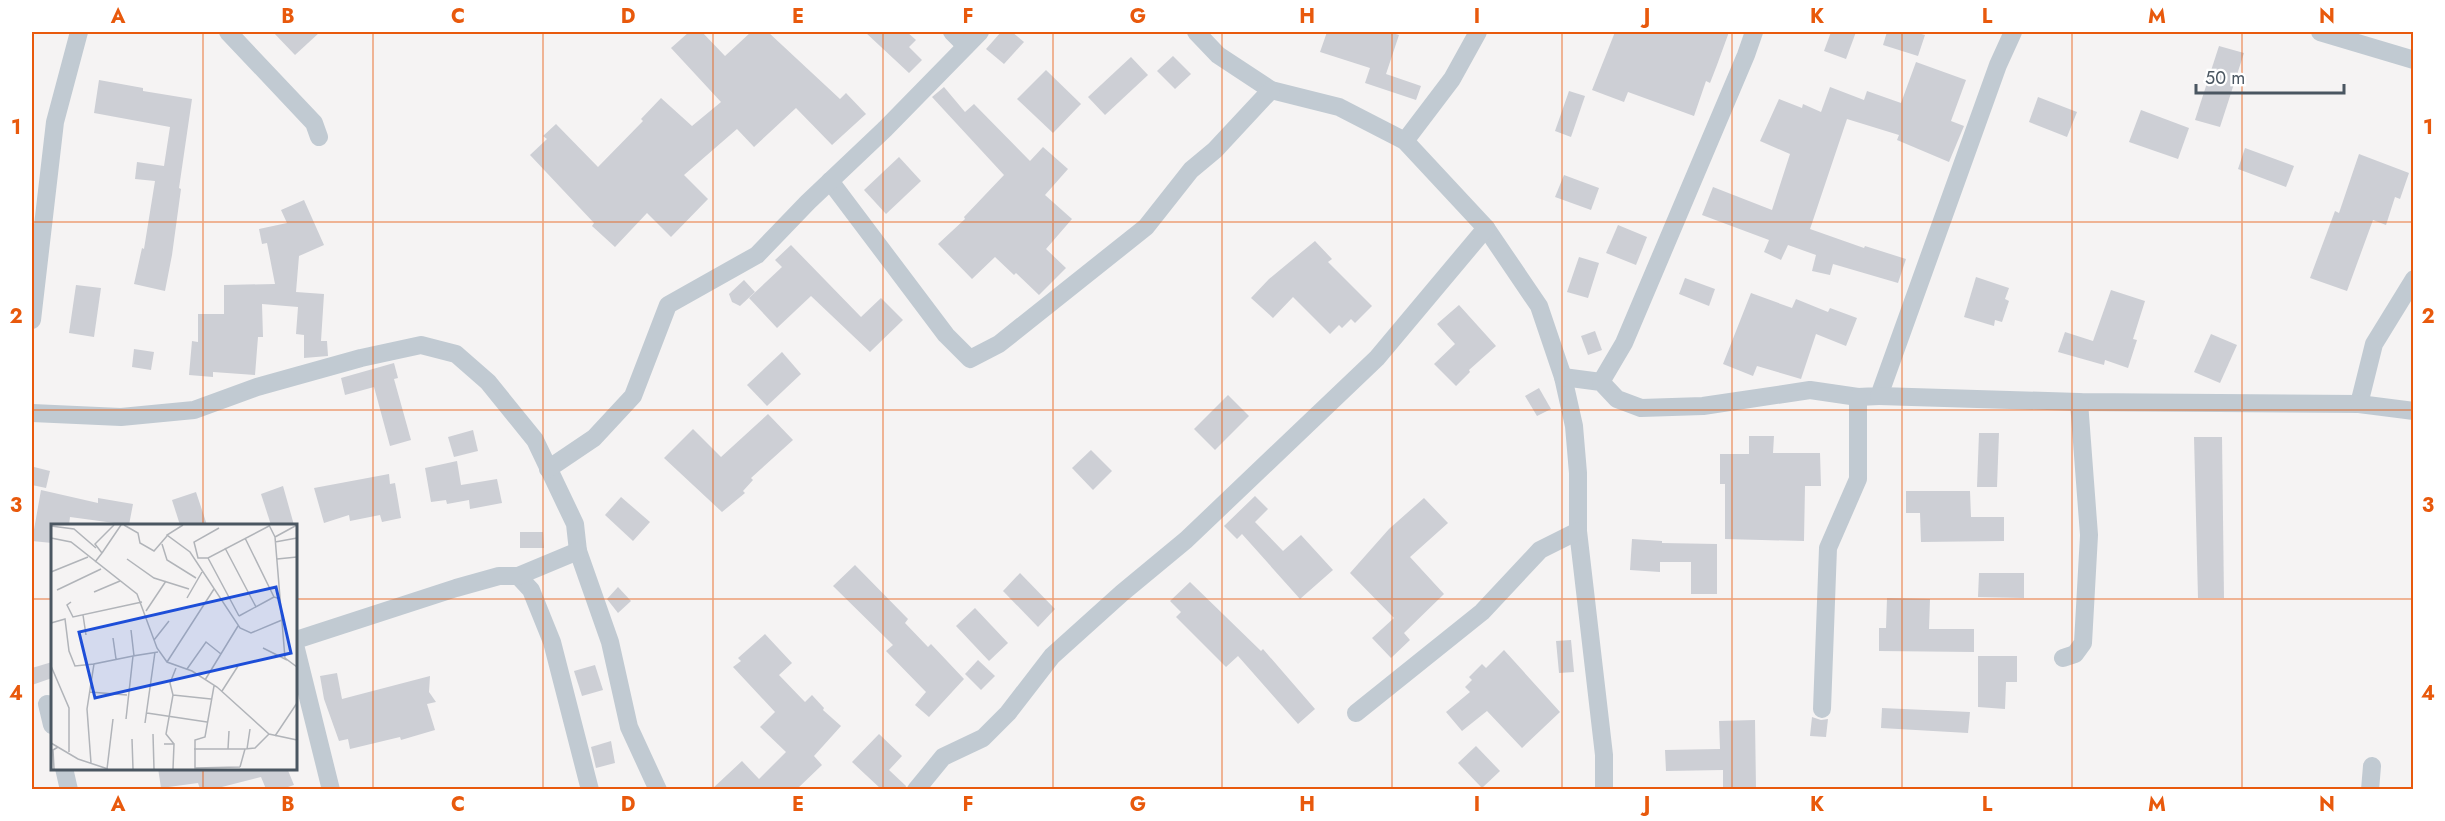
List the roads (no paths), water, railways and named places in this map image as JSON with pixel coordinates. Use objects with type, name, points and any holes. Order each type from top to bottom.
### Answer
[{"type":"street","points":[[32,320],[55,122],[79,32]]},
{"type":"street","points":[[228,32],[314,123],[319,137]]},
{"type":"street","points":[[952,32],[966,46]]},
{"type":"street","points":[[548,469],[594,438],[633,396],[668,305],[758,255],[980,32]]},
{"type":"street","points":[[1196,32],[1218,55],[1271,90],[1339,107],[1405,141],[1486,228],[1539,306],[1563,377],[1574,426],[1578,531],[1604,755],[1604,789]]},
{"type":"street","points":[[1405,141],[1452,79],[1478,32]]},
{"type":"street","points":[[1601,382],[1624,343],[1754,32]]},
{"type":"street","points":[[1880,396],[1998,65],[2013,32]]},
{"type":"street","points":[[2320,32],[2414,60]]},
{"type":"street","points":[[830,181],[946,335],[970,359],[999,344],[1146,227],[1191,170],[1215,150],[1271,90]]},
{"type":"street","points":[[916,789],[943,758],[983,738],[1008,713],[1052,656],[1122,593],[1186,540],[1377,358],[1486,228]]},
{"type":"street","points":[[2359,404],[2374,344],[2414,279]]},
{"type":"street","points":[[32,413],[121,417],[194,410],[257,387],[361,358],[421,345],[456,354],[488,382],[535,440],[575,524],[578,551],[610,642],[629,727],[658,789]]},
{"type":"street","points":[[1563,377],[1601,382],[1617,399],[1641,408],[1702,406],[1810,390],[1858,397],[2079,402],[2359,404],[2414,411]]},
{"type":"street","points":[[1822,709],[1828,548],[1857,479],[1858,397]]},
{"type":"street","points":[[2063,658],[2075,654],[2083,644],[2089,535],[2079,402]]},
{"type":"street","points":[[1356,713],[1482,612],[1540,550],[1578,531]]},
{"type":"street","points":[[297,640],[456,588],[499,576],[518,576],[578,551]]},
{"type":"street","points":[[518,576],[531,590],[552,642],[590,789]]},
{"type":"street","points":[[297,652],[330,789]]},
{"type":"street","points":[[44,703],[51,722]]},
{"type":"street","points":[[2370,789],[2372,766]]},
{"type":"street","points":[[64,770],[69,789]]}]
